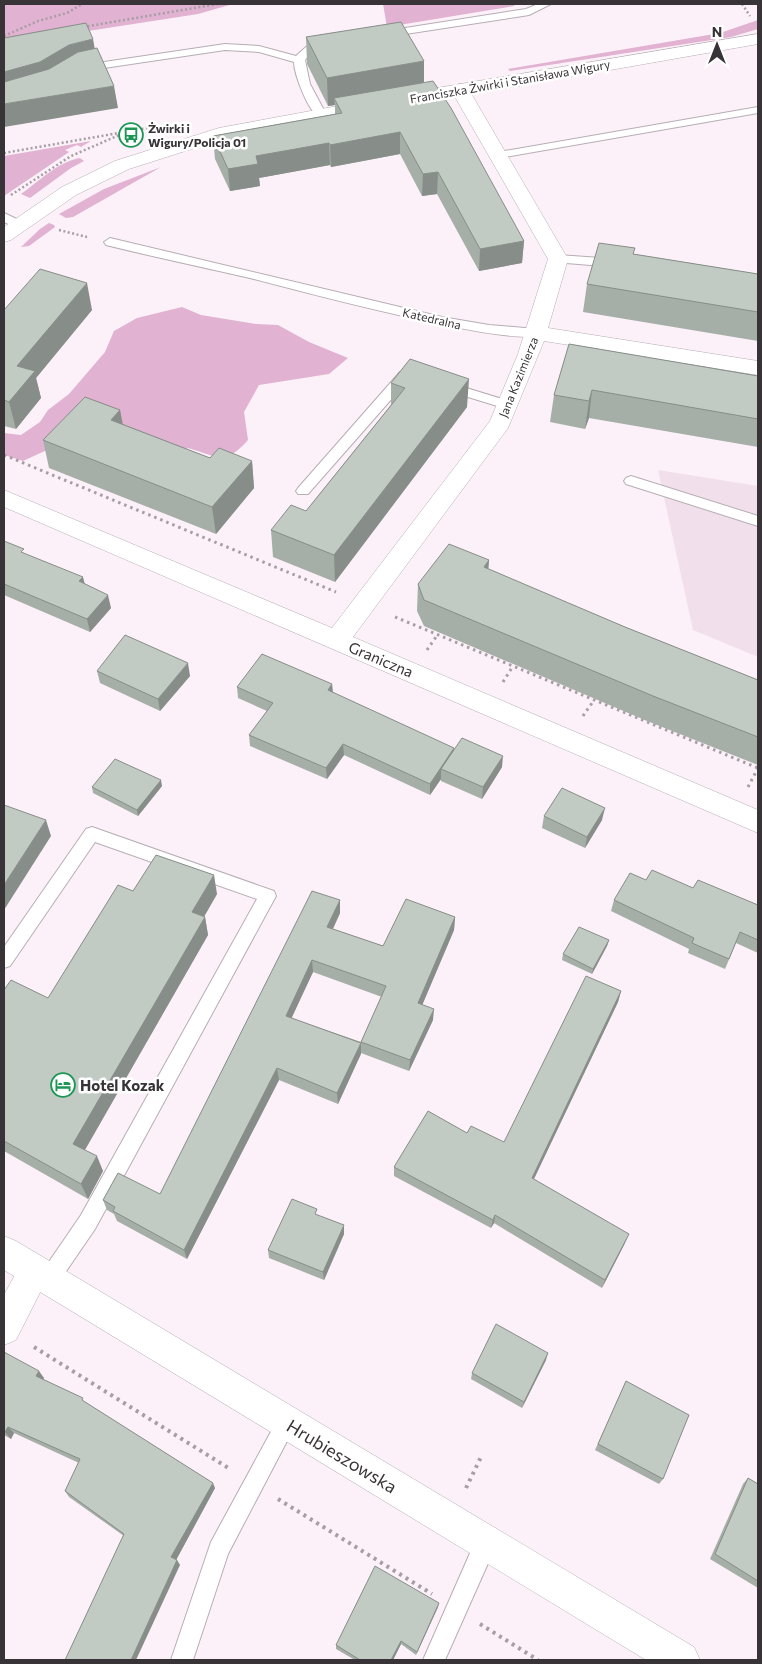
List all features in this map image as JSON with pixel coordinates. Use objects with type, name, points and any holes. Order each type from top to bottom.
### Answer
[{"type":"street","name":"Franciszka Żwirki i Stanisława Wigury","points":[[9,226],[69,191],[122,166],[226,132],[753,39]]},
{"type":"street","points":[[460,90],[499,154],[558,260]]},
{"type":"street","name":"Jana Kazimierza","points":[[337,640],[500,423],[529,354],[558,260]]},
{"type":"street","name":"Katedralna","points":[[536,333],[758,368]]},
{"type":"street","name":"Graniczna","points":[[4,498],[758,822]]},
{"type":"street","name":"Hrubieszowska","points":[[4,1252],[681,1660]]},
{"type":"street","points":[[4,1328],[42,1275]]},
{"type":"lane","points":[[378,36],[528,12],[546,4]]},
{"type":"lane","points":[[320,114],[299,69],[299,60],[303,54],[334,42]]},
{"type":"lane","points":[[73,74],[89,67],[128,60],[225,47],[259,49],[299,60]]},
{"type":"lane","points":[[499,154],[758,110]]},
{"type":"lane","name":"Katedralna","points":[[110,242],[458,325],[510,332],[536,333]]},
{"type":"lane","points":[[558,260],[602,261],[631,266]]},
{"type":"lane","points":[[304,491],[406,373],[415,376]]},
{"type":"lane","points":[[432,382],[506,405]]},
{"type":"lane","points":[[631,481],[758,521]]},
{"type":"lane","points":[[4,961],[92,834],[268,896],[88,1222],[42,1275]]},
{"type":"lane","points":[[182,1660],[219,1550],[286,1422]]},
{"type":"lane","points":[[434,1660],[486,1543]]},
{"type":"path","points":[[4,36],[38,21],[67,13],[82,4]]},
{"type":"path","points":[[81,28],[218,4]]},
{"type":"path","points":[[4,153],[129,131]]},
{"type":"path","points":[[4,456],[340,594]]},
{"type":"path","points":[[395,617],[758,768]]},
{"type":"shaded area","points":[[4,4],[233,4],[198,14],[4,44]]},
{"type":"shaded area","points":[[383,4],[515,4],[514,6],[387,27]]},
{"type":"shaded area","points":[[758,20],[758,29],[731,37],[510,71],[508,69],[720,33]]},
{"type":"shaded area","points":[[91,141],[81,147],[77,145],[65,150],[69,152],[4,196],[4,156]]},
{"type":"shaded area","points":[[80,158],[84,161],[71,168],[30,198],[21,194],[64,163]]},
{"type":"shaded area","points":[[161,167],[73,217],[66,218],[59,214],[104,189]]},
{"type":"shaded area","points":[[49,223],[55,227],[29,246],[21,247],[40,229]]},
{"type":"shaded area","points":[[182,307],[201,315],[256,324],[278,325],[309,342],[348,358],[329,374],[259,385],[244,412],[248,440],[240,448],[227,456],[215,456],[188,448],[167,458],[47,450],[23,461],[4,455],[4,433],[21,435],[40,422],[48,410],[69,394],[105,352],[114,331],[137,318]]},
{"type":"shaded area","points":[[658,470],[758,486],[758,657],[693,630]]},
{"type":"building","points":[[401,22],[424,61],[327,78],[306,37]]},
{"type":"building","points":[[86,23],[93,39],[69,45],[40,62],[4,72],[4,38]]},
{"type":"building","points":[[97,48],[114,86],[4,104],[4,82],[49,69],[78,52]]},
{"type":"building","points":[[433,81],[451,108],[524,241],[480,249],[438,172],[423,174],[400,132],[256,156],[258,164],[228,169],[213,136],[342,113],[334,98]]},
{"type":"building","points":[[599,243],[635,248],[633,254],[758,274],[758,312],[587,284]]},
{"type":"building","points":[[40,269],[87,283],[17,366],[35,371],[9,402],[4,400],[4,310]]},
{"type":"building","points":[[569,344],[758,376],[758,419],[592,390],[589,401],[554,395]]},
{"type":"building","points":[[410,359],[469,379],[334,555],[271,530],[291,505],[306,511],[405,388],[391,383]]},
{"type":"building","points":[[85,397],[120,410],[111,420],[210,458],[219,448],[252,461],[212,507],[43,440]]},
{"type":"building","points":[[4,541],[24,549],[21,552],[83,577],[79,581],[108,595],[87,619],[4,584]]},
{"type":"building","points":[[449,544],[489,560],[484,567],[625,627],[758,680],[758,737],[653,696],[424,600],[418,584]]},
{"type":"building","points":[[125,635],[188,663],[158,699],[97,671]]},
{"type":"building","points":[[262,654],[332,684],[328,690],[454,748],[430,784],[343,744],[326,768],[249,735],[273,703],[237,687]]},
{"type":"building","points":[[462,738],[503,756],[483,787],[441,769]]},
{"type":"building","points":[[115,759],[161,780],[137,810],[92,787]]},
{"type":"building","points":[[562,788],[605,808],[587,837],[544,816]]},
{"type":"building","points":[[4,805],[46,820],[4,885]]},
{"type":"building","name":"Hotel Kozak","points":[[156,855],[214,875],[192,912],[205,917],[73,1144],[97,1156],[81,1184],[4,1141],[4,990],[11,980],[48,998],[118,885],[133,891]]},
{"type":"building","points":[[652,870],[693,888],[698,880],[758,905],[758,940],[740,932],[729,959],[692,943],[694,938],[614,900],[630,873],[646,880]]},
{"type":"building","points":[[312,891],[340,900],[327,927],[383,946],[406,899],[455,917],[418,1003],[434,1009],[410,1060],[361,1042],[386,986],[312,960],[286,1016],[361,1043],[337,1093],[277,1068],[184,1250],[113,1211],[115,1207],[103,1200],[118,1173],[160,1194]]},
{"type":"building","points":[[579,927],[609,940],[593,969],[563,954]]},
{"type":"building","points":[[586,976],[621,991],[532,1178],[629,1234],[605,1280],[495,1215],[493,1220],[394,1167],[428,1111],[467,1133],[471,1126],[504,1142]]},
{"type":"building","points":[[292,1199],[317,1209],[315,1214],[344,1225],[323,1272],[268,1250]]},
{"type":"building","points":[[496,1324],[548,1353],[524,1402],[472,1373]]},
{"type":"building","points":[[4,1352],[39,1371],[36,1376],[83,1398],[82,1400],[213,1483],[171,1557],[177,1560],[131,1660],[65,1660],[124,1534],[65,1491],[80,1459],[8,1427],[4,1432]]},
{"type":"building","points":[[626,1381],[689,1415],[663,1479],[598,1444]]},
{"type":"building","points":[[748,1478],[758,1484],[758,1581],[715,1554]]},
{"type":"building","points":[[375,1566],[439,1603],[417,1652],[401,1641],[391,1660],[360,1660],[336,1645]]},
{"type":"place","name":"Żwirki i Wigury/Policja 01","points":[[131,135]]},
{"type":"place","name":"Hotel Kozak","points":[[63,1085]]}]
